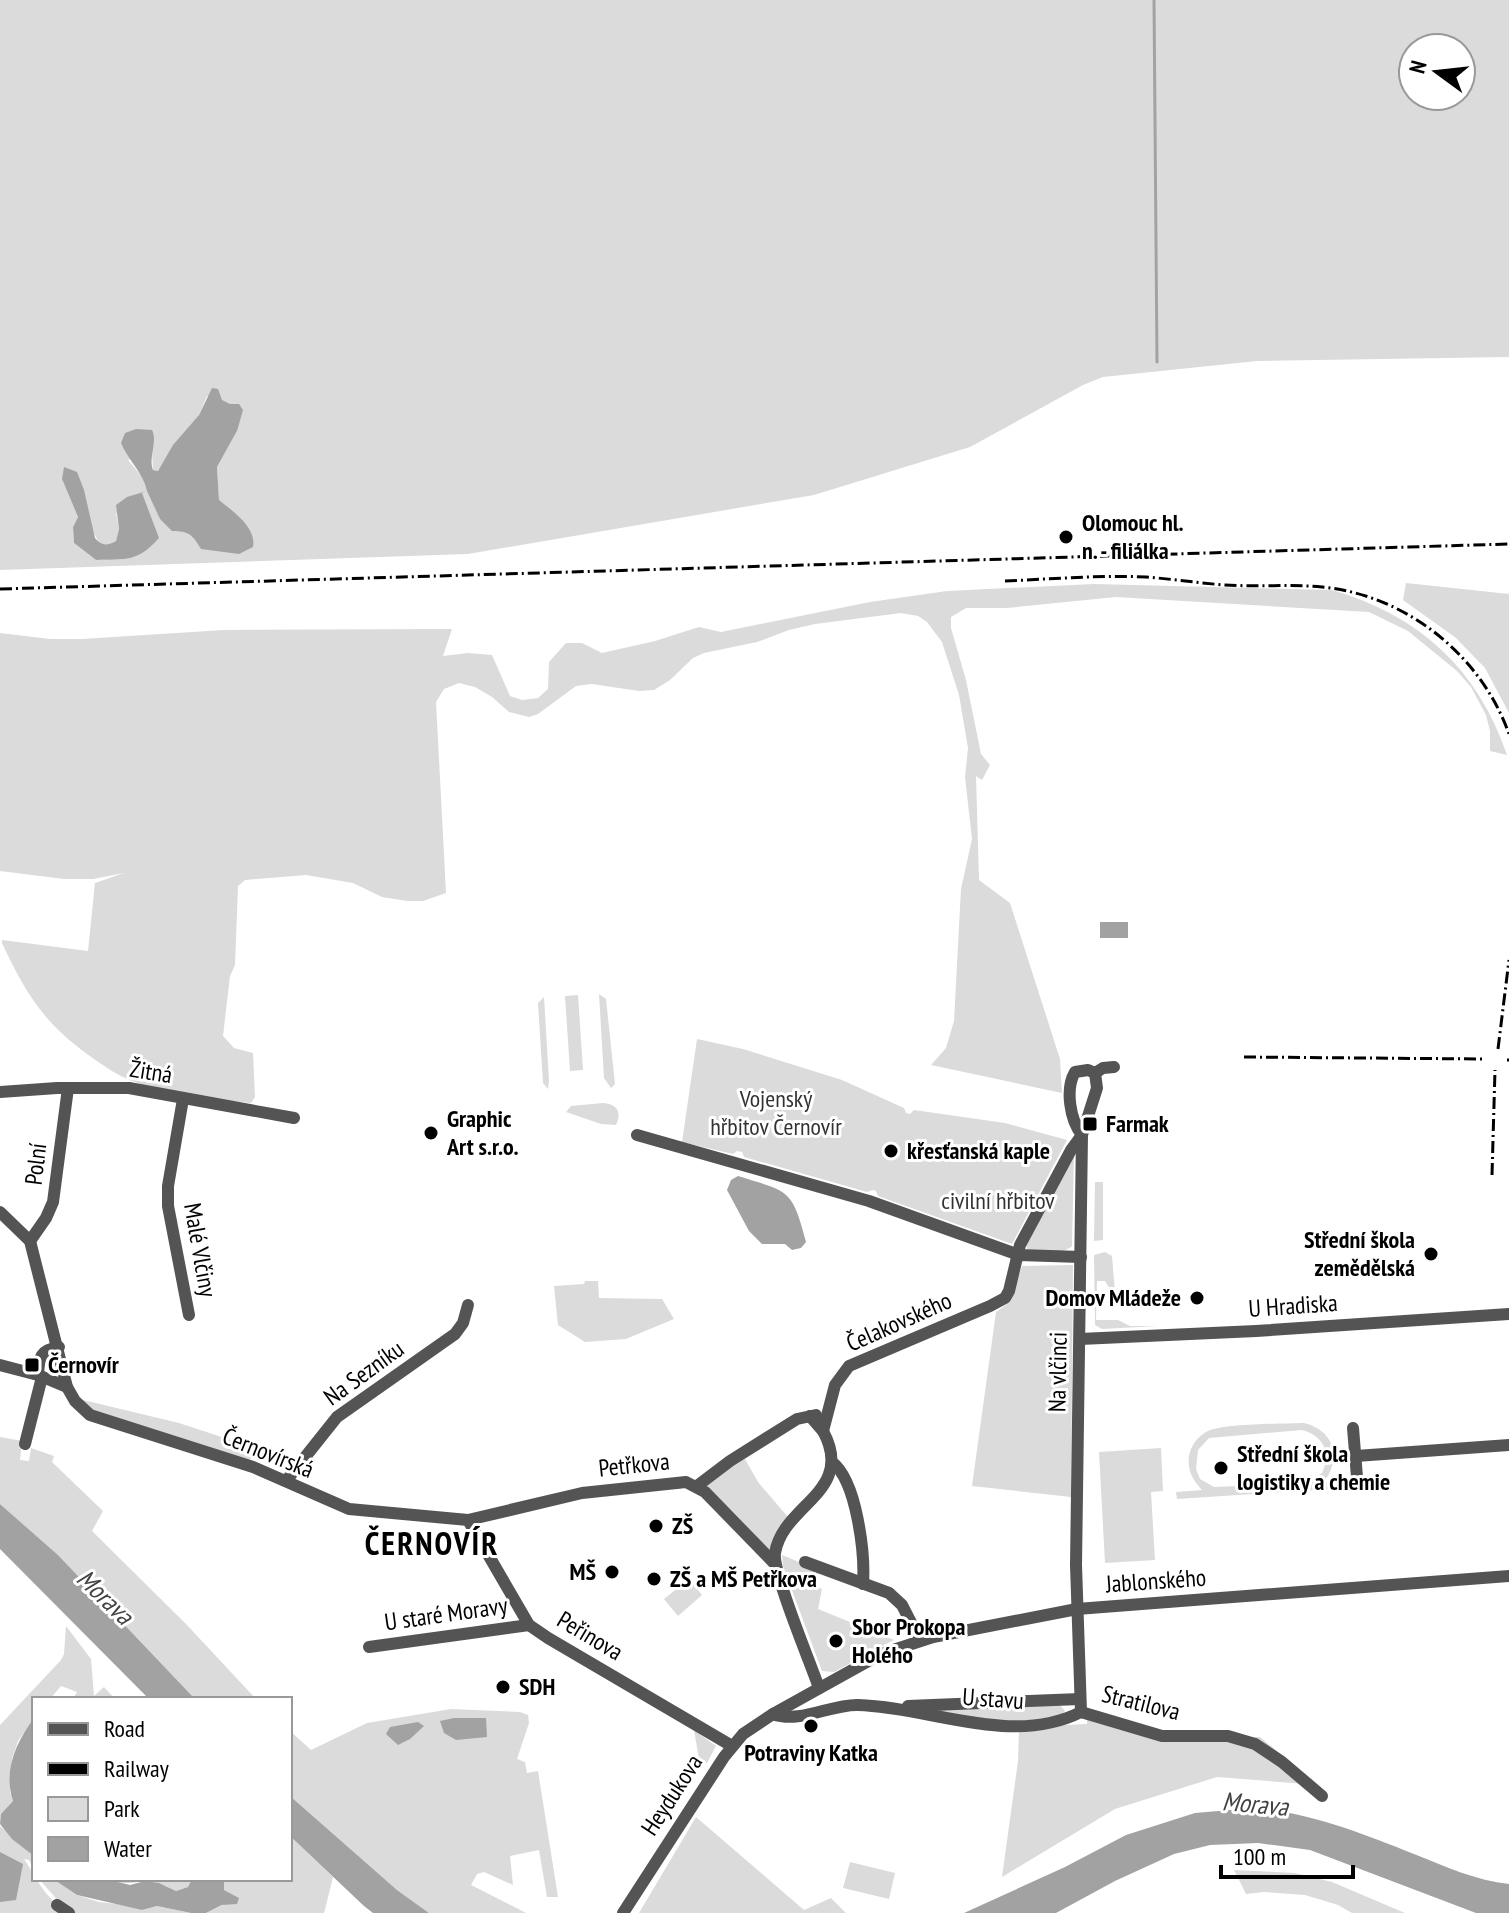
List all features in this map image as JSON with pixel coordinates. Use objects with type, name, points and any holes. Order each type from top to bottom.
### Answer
[{"type":"street","points":[[1095,1073],[1114,1067]]},
{"type":"street","name":"Na vlčinci","points":[[1077,1609],[1082,1135],[1097,1088],[1095,1073],[1088,1070],[1075,1072],[1070,1080],[1075,1127],[1082,1135]]},
{"type":"street","name":"Polní","points":[[30,1241],[53,1202],[68,1088]]},
{"type":"street","name":"Žitná","points":[[0,1092],[129,1088],[294,1118]]},
{"type":"street","name":"Malé Vlčiny","points":[[183,1099],[168,1186],[168,1206],[189,1315]]},
{"type":"street","points":[[637,1135],[869,1201],[1019,1255],[1081,1257]]},
{"type":"street","name":"Čelakovského","points":[[823,1431],[838,1379],[849,1366],[1001,1301],[1009,1291],[1020,1245],[1082,1135]]},
{"type":"street","points":[[0,1212],[30,1241],[67,1387]]},
{"type":"street","name":"Na Sezníku","points":[[286,1481],[337,1417],[455,1334],[463,1323],[468,1305]]},
{"type":"street","name":"U Hradiska","points":[[1080,1339],[1509,1314]]},
{"type":"street","points":[[25,1444],[40,1376],[39,1356],[46,1349],[59,1347]]},
{"type":"street","points":[[0,1365],[67,1387]]},
{"type":"street","name":"Černovírská","points":[[67,1387],[75,1401],[90,1415],[253,1467],[349,1509],[468,1520]]},
{"type":"street","points":[[810,1416],[823,1431],[832,1462],[824,1484],[778,1544],[775,1564],[819,1688]]},
{"type":"street","points":[[697,1486],[730,1461],[797,1419],[827,1417]]},
{"type":"street","points":[[1353,1428],[1357,1477]]},
{"type":"street","points":[[1356,1456],[1509,1445]]},
{"type":"street","points":[[832,1462],[840,1469],[855,1503],[863,1584]]},
{"type":"street","name":"Petřkova","points":[[468,1520],[582,1493],[675,1482],[697,1486],[775,1564]]},
{"type":"street","name":"Peřinova","points":[[468,1520],[529,1625],[732,1746]]},
{"type":"street","points":[[805,1562],[896,1598],[920,1640]]},
{"type":"street","name":"Jablonského","points":[[819,1688],[881,1654],[920,1640],[1077,1609],[1509,1576]]},
{"type":"street","name":"Stratilova","points":[[1077,1609],[1080,1705],[1162,1736],[1228,1736],[1255,1744],[1271,1753],[1322,1796]]},
{"type":"street","name":"U staré Moravy","points":[[369,1647],[529,1625]]},
{"type":"street","name":"Heydukova","points":[[623,1913],[732,1746],[773,1714],[819,1688]]},
{"type":"street","name":"U stavu","points":[[773,1714],[788,1717],[846,1705],[900,1708],[981,1725],[1056,1723],[1080,1705]]},
{"type":"street","name":"U stavu","points":[[900,1708],[917,1705],[1080,1705]]},
{"type":"street","points":[[57,1905],[69,1913]]},
{"type":"green space","points":[[0,0],[1509,0],[1509,357],[1257,361],[1103,377],[970,447],[814,495],[468,554],[0,570]],"holes":[[[207,396],[229,404],[237,431],[217,467],[219,500],[201,549],[194,535],[160,519],[145,480],[128,460],[152,452],[153,470],[158,471],[199,415]],[[62,479],[100,544],[108,545],[116,541],[119,529],[116,513],[159,538],[145,551],[131,558],[96,560],[74,543],[73,527],[78,517]]]},
{"type":"green space","points":[[1406,583],[1509,594],[1509,713],[1485,668],[1456,638],[1403,600]]},
{"type":"green space","points":[[1094,584],[1332,590],[1363,601],[1392,614],[1418,631],[1462,672],[1480,696],[1507,755],[1490,751],[1486,715],[1471,687],[1457,671],[1408,631],[1369,612],[1116,597],[1007,608],[966,608],[951,617],[981,754],[990,765],[982,780],[976,776],[979,880],[1010,903],[1060,1059],[1062,1093],[931,1065],[946,1048],[954,1021],[961,889],[972,839],[965,777],[968,748],[959,695],[942,642],[927,622],[918,616],[901,613],[815,624],[757,642],[704,653],[693,658],[670,680],[654,690],[639,691],[592,684],[576,686],[538,714],[529,717],[509,712],[475,687],[459,683],[444,689],[436,702],[446,893],[423,901],[407,901],[382,897],[353,883],[306,875],[245,880],[238,886],[235,965],[230,976],[223,1036],[234,1048],[253,1053],[255,1097],[251,1103],[163,1091],[129,1080],[104,1066],[47,1018],[27,991],[2,943],[2,940],[88,951],[95,883],[124,873],[93,879],[64,879],[0,871],[0,633],[82,639],[224,630],[452,629],[443,656],[468,653],[492,655],[510,696],[522,700],[538,698],[548,689],[549,662],[566,643],[582,643],[602,653],[699,627],[721,632],[870,602],[947,591]]},
{"type":"green space","points":[[599,994],[606,999],[615,1084],[611,1088],[604,1078]]},
{"type":"green space","points":[[578,995],[583,1070],[570,1071],[565,996]]},
{"type":"green space","points":[[544,997],[548,1089],[543,1083],[538,1003]]},
{"type":"green space","name":"Vojenský hřbitov Černovír","points":[[697,1039],[743,1049],[842,1080],[904,1108],[906,1113],[914,1110],[1005,1123],[1067,1140],[1012,1244],[878,1196],[873,1190],[867,1192],[744,1157],[742,1152],[733,1154],[682,1142]]},
{"type":"green space","points":[[603,1103],[617,1110],[616,1125],[601,1124],[566,1112],[571,1106]]},
{"type":"green space","points":[[1074,1154],[1072,1246],[1050,1253],[1027,1249],[1026,1244]]},
{"type":"green space","points":[[1095,1182],[1103,1182],[1103,1240],[1094,1241]]},
{"type":"green space","points":[[1105,1252],[1112,1256],[1115,1292],[1105,1281],[1097,1281],[1096,1320],[1118,1320],[1130,1326],[1158,1326],[1102,1329],[1095,1325],[1094,1255]]},
{"type":"green space","points":[[1073,1265],[1071,1497],[972,1486],[996,1312],[1010,1302],[1022,1266]]},
{"type":"green space","points":[[585,1281],[598,1281],[599,1298],[662,1299],[674,1319],[626,1339],[585,1342],[558,1325],[554,1286],[584,1284]]},
{"type":"green space","points":[[79,1399],[179,1423],[255,1448],[250,1460],[92,1410]]},
{"type":"green space","points":[[1304,1423],[1322,1432],[1332,1446],[1333,1464],[1324,1482],[1331,1482],[1331,1489],[1177,1499],[1176,1492],[1202,1490],[1191,1475],[1189,1461],[1193,1445],[1204,1433],[1216,1428],[1254,1424]],"holes":[[[1302,1430],[1309,1432],[1324,1446],[1326,1459],[1322,1473],[1305,1483],[1214,1487],[1200,1479],[1196,1469],[1198,1450],[1209,1438]]]},
{"type":"green space","points":[[0,1437],[22,1441],[20,1460],[29,1461],[31,1448],[54,1456],[52,1462],[103,1511],[92,1531],[254,1697],[193,1697],[58,1555],[0,1504]]},
{"type":"green space","points":[[1161,1448],[1163,1491],[1151,1492],[1155,1560],[1105,1563],[1099,1452]]},
{"type":"green space","points":[[745,1459],[758,1482],[788,1517],[773,1538],[769,1551],[705,1486],[722,1471]]},
{"type":"green space","points":[[782,1555],[819,1570],[815,1586],[822,1589],[818,1609],[894,1640],[834,1672],[822,1671],[783,1566]]},
{"type":"green space","points":[[689,1579],[702,1595],[678,1616],[664,1599]]},
{"type":"green space","points":[[66,1626],[91,1659],[94,1696],[104,1687],[113,1697],[74,1697],[77,1692],[61,1686],[52,1697],[32,1697],[32,1721],[18,1741],[12,1759],[10,1792],[13,1801],[1,1814],[0,1824],[0,1725],[64,1654]]},
{"type":"green space","points":[[1059,1704],[1065,1711],[1059,1719],[980,1722],[925,1708]]},
{"type":"green space","points":[[451,1709],[528,1715],[529,1723],[517,1759],[525,1762],[527,1773],[538,1771],[558,1897],[547,1897],[539,1850],[510,1856],[513,1885],[484,1872],[477,1874],[471,1885],[526,1913],[429,1913],[397,1890],[292,1798],[292,1733],[311,1750],[367,1723]]},
{"type":"green space","points":[[1087,1717],[1165,1736],[1260,1737],[1318,1785],[1217,1777],[1115,1809],[1002,1877],[1018,1761],[1019,1731],[1022,1727],[1087,1724]]},
{"type":"green space","points":[[694,1730],[716,1746],[707,1763],[704,1761],[701,1771]]},
{"type":"green space","points":[[696,1817],[804,1910],[831,1898],[846,1913],[639,1913]]},
{"type":"green space","points":[[0,1826],[32,1854],[32,1866],[29,1860],[24,1859],[32,1872],[32,1881],[37,1881],[69,1913],[0,1913]]},
{"type":"green space","points":[[292,1838],[333,1877],[324,1913],[206,1913],[238,1898],[224,1890],[224,1881],[292,1881]]},
{"type":"green space","points":[[850,1862],[895,1873],[889,1899],[843,1888]]},
{"type":"green space","points":[[1234,1870],[1295,1873],[1332,1882],[1405,1913],[1352,1913],[1338,1905],[1305,1895],[1246,1894]]},
{"type":"green space","points":[[41,1881],[56,1881],[77,1895],[99,1902],[142,1910],[157,1906],[191,1913],[73,1913]]},
{"type":"green space","points":[[112,1881],[191,1881],[188,1887],[176,1891],[150,1882]]},
{"type":"water","points":[[212,388],[218,389],[222,400],[239,404],[243,410],[237,431],[217,467],[219,500],[247,526],[253,547],[239,554],[201,549],[190,535],[172,531],[160,519],[121,443],[125,433],[136,429],[152,430],[152,465],[153,470],[158,471],[173,445],[199,415]]},
{"type":"water","points":[[64,467],[77,472],[95,538],[102,544],[116,541],[119,529],[116,505],[127,497],[147,491],[142,493],[159,538],[145,551],[124,559],[96,560],[74,543],[73,527],[78,517],[62,479]]},
{"type":"water","points":[[1100,922],[1128,922],[1128,938],[1100,938]]},
{"type":"water","points":[[738,1176],[768,1185],[786,1195],[797,1211],[801,1224],[806,1242],[801,1248],[792,1250],[785,1244],[762,1244],[749,1231],[727,1190],[731,1180]]},
{"type":"water","points":[[0,1504],[58,1555],[193,1697],[147,1697],[0,1549]]},
{"type":"water","points":[[486,1718],[487,1737],[456,1740],[444,1733],[440,1721]]},
{"type":"water","points":[[32,1721],[32,1854],[12,1839],[0,1824],[1,1814],[13,1801],[11,1768],[22,1737]]},
{"type":"water","points":[[418,1722],[424,1726],[398,1745],[386,1734],[390,1727]]},
{"type":"water","points":[[292,1798],[397,1890],[429,1913],[373,1913],[292,1838]]},
{"type":"water","points":[[1254,1808],[1296,1814],[1336,1825],[1461,1872],[1509,1884],[1509,1913],[1476,1913],[1310,1850],[1258,1843],[1210,1845],[1174,1854],[1056,1913],[964,1913],[1126,1835],[1195,1813]]},
{"type":"water","points":[[0,1852],[23,1864],[16,1900],[0,1902]]},
{"type":"water","points":[[56,1881],[113,1881],[130,1885],[145,1881],[176,1891],[188,1887],[191,1881],[224,1881],[224,1890],[239,1898],[237,1904],[222,1905],[206,1913],[191,1913],[157,1906],[142,1910],[77,1895]]},
{"type":"waterway","points":[[1154,0],[1157,362]]},
{"type":"railway","points":[[0,589],[1509,544]]},
{"type":"railway","points":[[1005,581],[1146,577],[1225,585],[1322,587],[1353,592],[1411,616],[1460,655],[1480,679],[1509,734]]},
{"type":"railway","points":[[1498,1049],[1509,960]]},
{"type":"railway","points":[[1244,1057],[1485,1059]]},
{"type":"railway","points":[[1492,1175],[1495,1070]]},
{"type":"place","name":"Olomouc hl. n. - filiálka","points":[[1066,537]]},
{"type":"place","name":"Farmak","points":[[1090,1124]]},
{"type":"place","name":"Graphic Art s.r.o.","points":[[431,1133]]},
{"type":"place","name":"křesťanská kaple","points":[[891,1151]]},
{"type":"place","name":"Střední škola zemědělská","points":[[1431,1254]]},
{"type":"place","name":"Domov Mládeže","points":[[1197,1298]]},
{"type":"place","name":"Černovír","points":[[32,1365]]},
{"type":"place","name":"Střední škola logistiky a chemie","points":[[1221,1468]]},
{"type":"place","name":"ZŠ","points":[[656,1526]]},
{"type":"place","name":"MŠ","points":[[612,1572]]},
{"type":"place","name":"ZŠ a MŠ Petřkova","points":[[654,1579]]},
{"type":"place","name":"Sbor Prokopa Holého","points":[[836,1641]]},
{"type":"place","name":"SDH","points":[[503,1687]]},
{"type":"place","name":"Potraviny Katka","points":[[811,1726]]},
{"type":"district","name":"ČERNOVÍR","points":[[432,1544]]},
{"type":"park label","name":"civilní hřbitov","points":[[998,1201]]},
{"type":"water label","name":"Morava","points":[[105,1597]]},
{"type":"water label","name":"Morava","points":[[1255,1804]]}]
